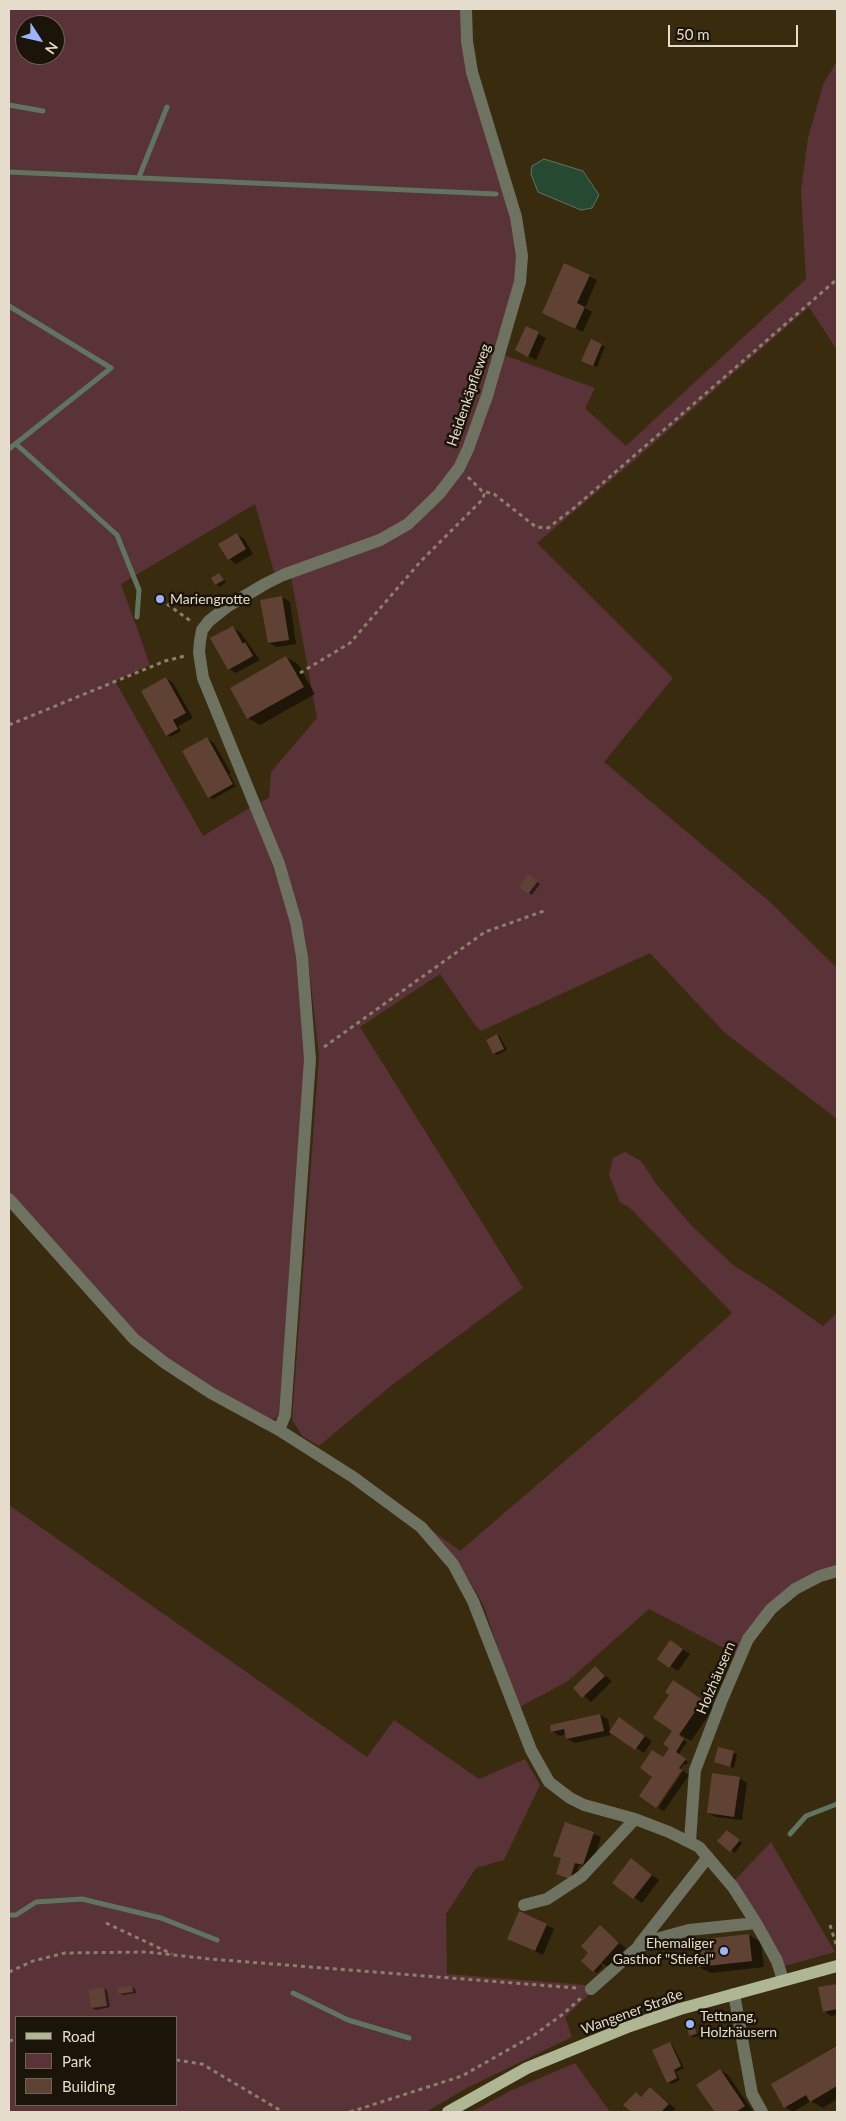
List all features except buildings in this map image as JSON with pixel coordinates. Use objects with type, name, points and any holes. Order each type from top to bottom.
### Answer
[{"type":"main road","name":"Wangener Straße","points":[[448,2112],[527,2068],[630,2026],[734,1994],[837,1966]]},
{"type":"street","name":"Heidenkäpfleweg","points":[[202,630],[210,620],[228,606],[264,584],[283,575],[380,540],[408,524],[439,494],[459,468],[468,449],[487,396],[520,282],[522,256],[516,217],[472,72],[467,41],[466,9]]},
{"type":"street","points":[[202,630],[199,652],[203,678],[279,864],[294,914],[302,957],[310,1059],[285,1415],[279,1430]]},
{"type":"street","points":[[9,1199],[134,1339],[165,1363],[211,1393],[279,1430],[353,1477],[421,1527],[453,1564],[473,1601],[531,1750],[549,1782],[570,1798],[600,1811],[635,1819],[690,1841],[708,1857],[733,1887],[756,1923],[777,1962],[783,1980]]},
{"type":"street","name":"Holzhäusern","points":[[690,1841],[695,1770],[720,1702],[748,1639],[771,1608],[795,1589],[820,1576],[837,1571]]},
{"type":"street","points":[[524,1904],[547,1899],[582,1876],[635,1819]]},
{"type":"street","points":[[590,1989],[636,1949],[708,1857]]},
{"type":"street","points":[[636,1949],[656,1939],[689,1930],[756,1923]]},
{"type":"street","points":[[734,1994],[752,2094],[760,2112]]},
{"type":"path","points":[[300,673],[350,643],[421,561],[483,499],[484,494],[482,490],[494,494],[536,528],[548,528],[835,281]]},
{"type":"path","points":[[167,604],[202,630]]},
{"type":"path","points":[[9,725],[165,661],[199,652]]},
{"type":"path","points":[[310,1059],[333,1039],[485,932],[544,911]]},
{"type":"path","points":[[106,1923],[175,1955]]},
{"type":"path","points":[[830,1925],[837,1947]]},
{"type":"path","points":[[9,1972],[33,1961],[65,1953],[147,1952],[590,1989]]},
{"type":"path","points":[[350,2112],[462,2076],[534,2035],[563,2014],[590,1989]]},
{"type":"path","points":[[178,2060],[202,2064],[283,2112]]},
{"type":"green space","points":[[9,9],[462,9],[524,261],[504,355],[595,388],[585,408],[626,446],[806,279],[801,190],[808,138],[823,85],[837,61],[837,350],[809,307],[537,543],[673,678],[604,762],[770,902],[837,968],[837,1119],[725,1033],[650,953],[481,1031],[440,974],[360,1027],[523,1288],[392,1385],[319,1446],[302,1436],[292,1419],[319,1056],[306,941],[288,875],[261,802],[269,798],[271,772],[317,718],[291,577],[288,568],[274,572],[255,504],[121,584],[150,665],[115,681],[203,836],[251,807],[262,832],[291,922],[302,1002],[305,1061],[279,1413],[275,1419],[266,1418],[224,1396],[147,1346],[9,1193]]},
{"type":"green space","points":[[625,1152],[641,1161],[657,1185],[691,1225],[733,1265],[823,1326],[837,1313],[837,1574],[820,1578],[774,1609],[743,1658],[649,1609],[568,1681],[518,1708],[483,1604],[456,1558],[429,1528],[460,1551],[637,1399],[732,1313],[630,1208],[620,1202],[609,1175],[613,1158]]},
{"type":"green space","points":[[9,1505],[367,1757],[394,1720],[479,1779],[525,1759],[540,1785],[504,1860],[476,1868],[446,1914],[447,1974],[598,1986],[565,2017],[572,2037],[467,2088],[426,2112],[9,2112]]},
{"type":"green space","points":[[771,1842],[835,1952],[774,1969],[731,1884]]},
{"type":"green space","points":[[575,2063],[610,2112],[471,2112],[510,2091]]},
{"type":"shaded area","points":[[544,159],[583,171],[599,195],[592,208],[581,210],[538,192],[531,174],[532,166]]},
{"type":"waterway","points":[[9,105],[43,111]]},
{"type":"waterway","points":[[139,177],[167,107]]},
{"type":"waterway","points":[[9,172],[496,194]]},
{"type":"waterway","points":[[9,306],[111,368],[9,449]]},
{"type":"waterway","points":[[16,444],[117,535],[139,590],[137,617]]},
{"type":"waterway","points":[[790,1834],[806,1816],[837,1804]]},
{"type":"waterway","points":[[9,1915],[16,1915],[36,1902],[82,1899],[161,1918],[217,1940]]},
{"type":"waterway","points":[[293,1993],[348,2020],[409,2038]]},
{"type":"place","name":"Mariengrotte","points":[[160,599]]},
{"type":"place","name":"Ehemaliger Gasthof \"Stiefel\"","points":[[724,1951]]},
{"type":"place","name":"Tettnang, Holzhäusern","points":[[690,2024]]}]
